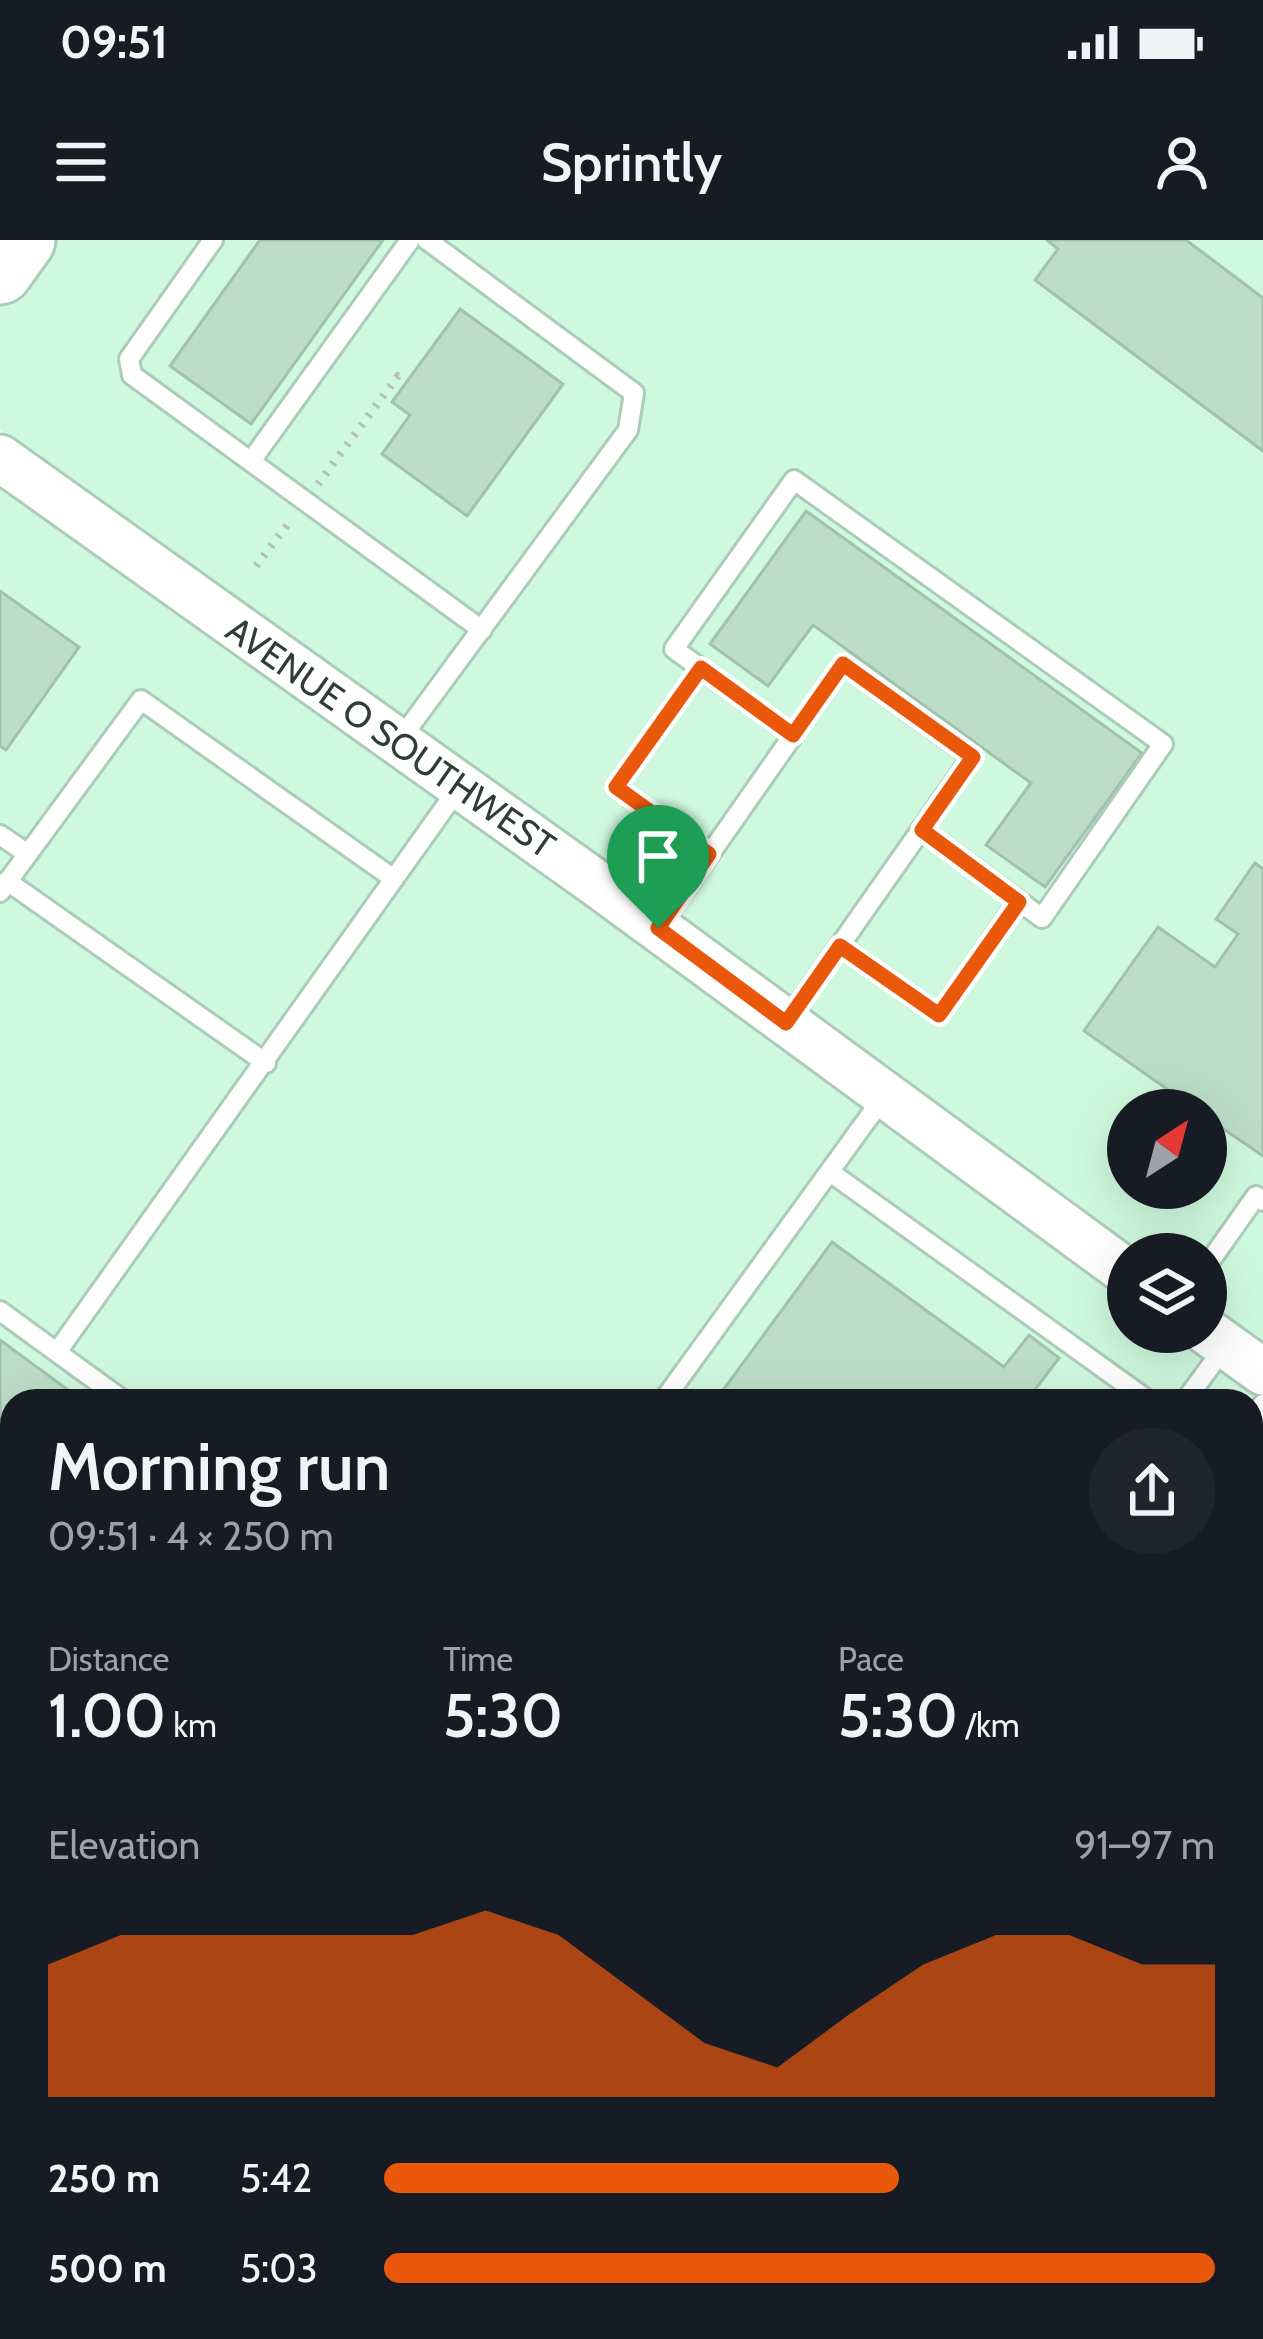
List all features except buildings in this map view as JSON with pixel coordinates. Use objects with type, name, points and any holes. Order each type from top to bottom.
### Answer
[{"type":"highway","points":[[0,272],[23,240]]},
{"type":"street","name":"AVENUE O SOUTHWEST","points":[[0,458],[658,928],[1107,1258]]},
{"type":"street","points":[[1227,1346],[1263,1372]]},
{"type":"lane","points":[[213,240],[128,366],[482,630]]},
{"type":"lane","points":[[251,461],[410,240]]},
{"type":"lane","points":[[399,741],[628,430],[634,393],[427,240]]},
{"type":"lane","points":[[793,735],[674,649],[794,480],[1162,744],[1042,918],[922,830]]},
{"type":"lane","points":[[658,928],[843,664],[973,757],[786,1023]]},
{"type":"lane","points":[[701,668],[616,787],[709,854]]},
{"type":"lane","points":[[266,1063],[4,886],[142,700],[394,879]]},
{"type":"lane","points":[[56,1352],[460,786]]},
{"type":"lane","points":[[0,835],[28,854]]},
{"type":"lane","points":[[840,946],[939,1015],[1019,902]]},
{"type":"lane","points":[[673,1389],[885,1095]]},
{"type":"lane","points":[[830,1172],[1132,1389]]},
{"type":"lane","points":[[1227,1237],[1256,1196],[1263,1201]]},
{"type":"lane","points":[[0,1311],[107,1389]]},
{"type":"lane","points":[[1191,1389],[1209,1353]]},
{"type":"path","points":[[256,566],[398,376],[407,381]]},
{"type":"shaded area","points":[[48,240],[1263,240],[1263,1345],[1227,1318],[1227,1233],[1110,1233],[0,430],[0,307]]},
{"type":"shaded area","points":[[0,487],[583,901],[1107,1286],[1107,1353],[1199,1353],[1248,1389],[0,1389]]},
{"type":"route","points":[[843,664],[973,757],[922,830],[1019,902],[939,1015],[840,946],[786,1023],[658,928],[709,854],[616,787],[701,668],[793,735],[843,664]]}]
